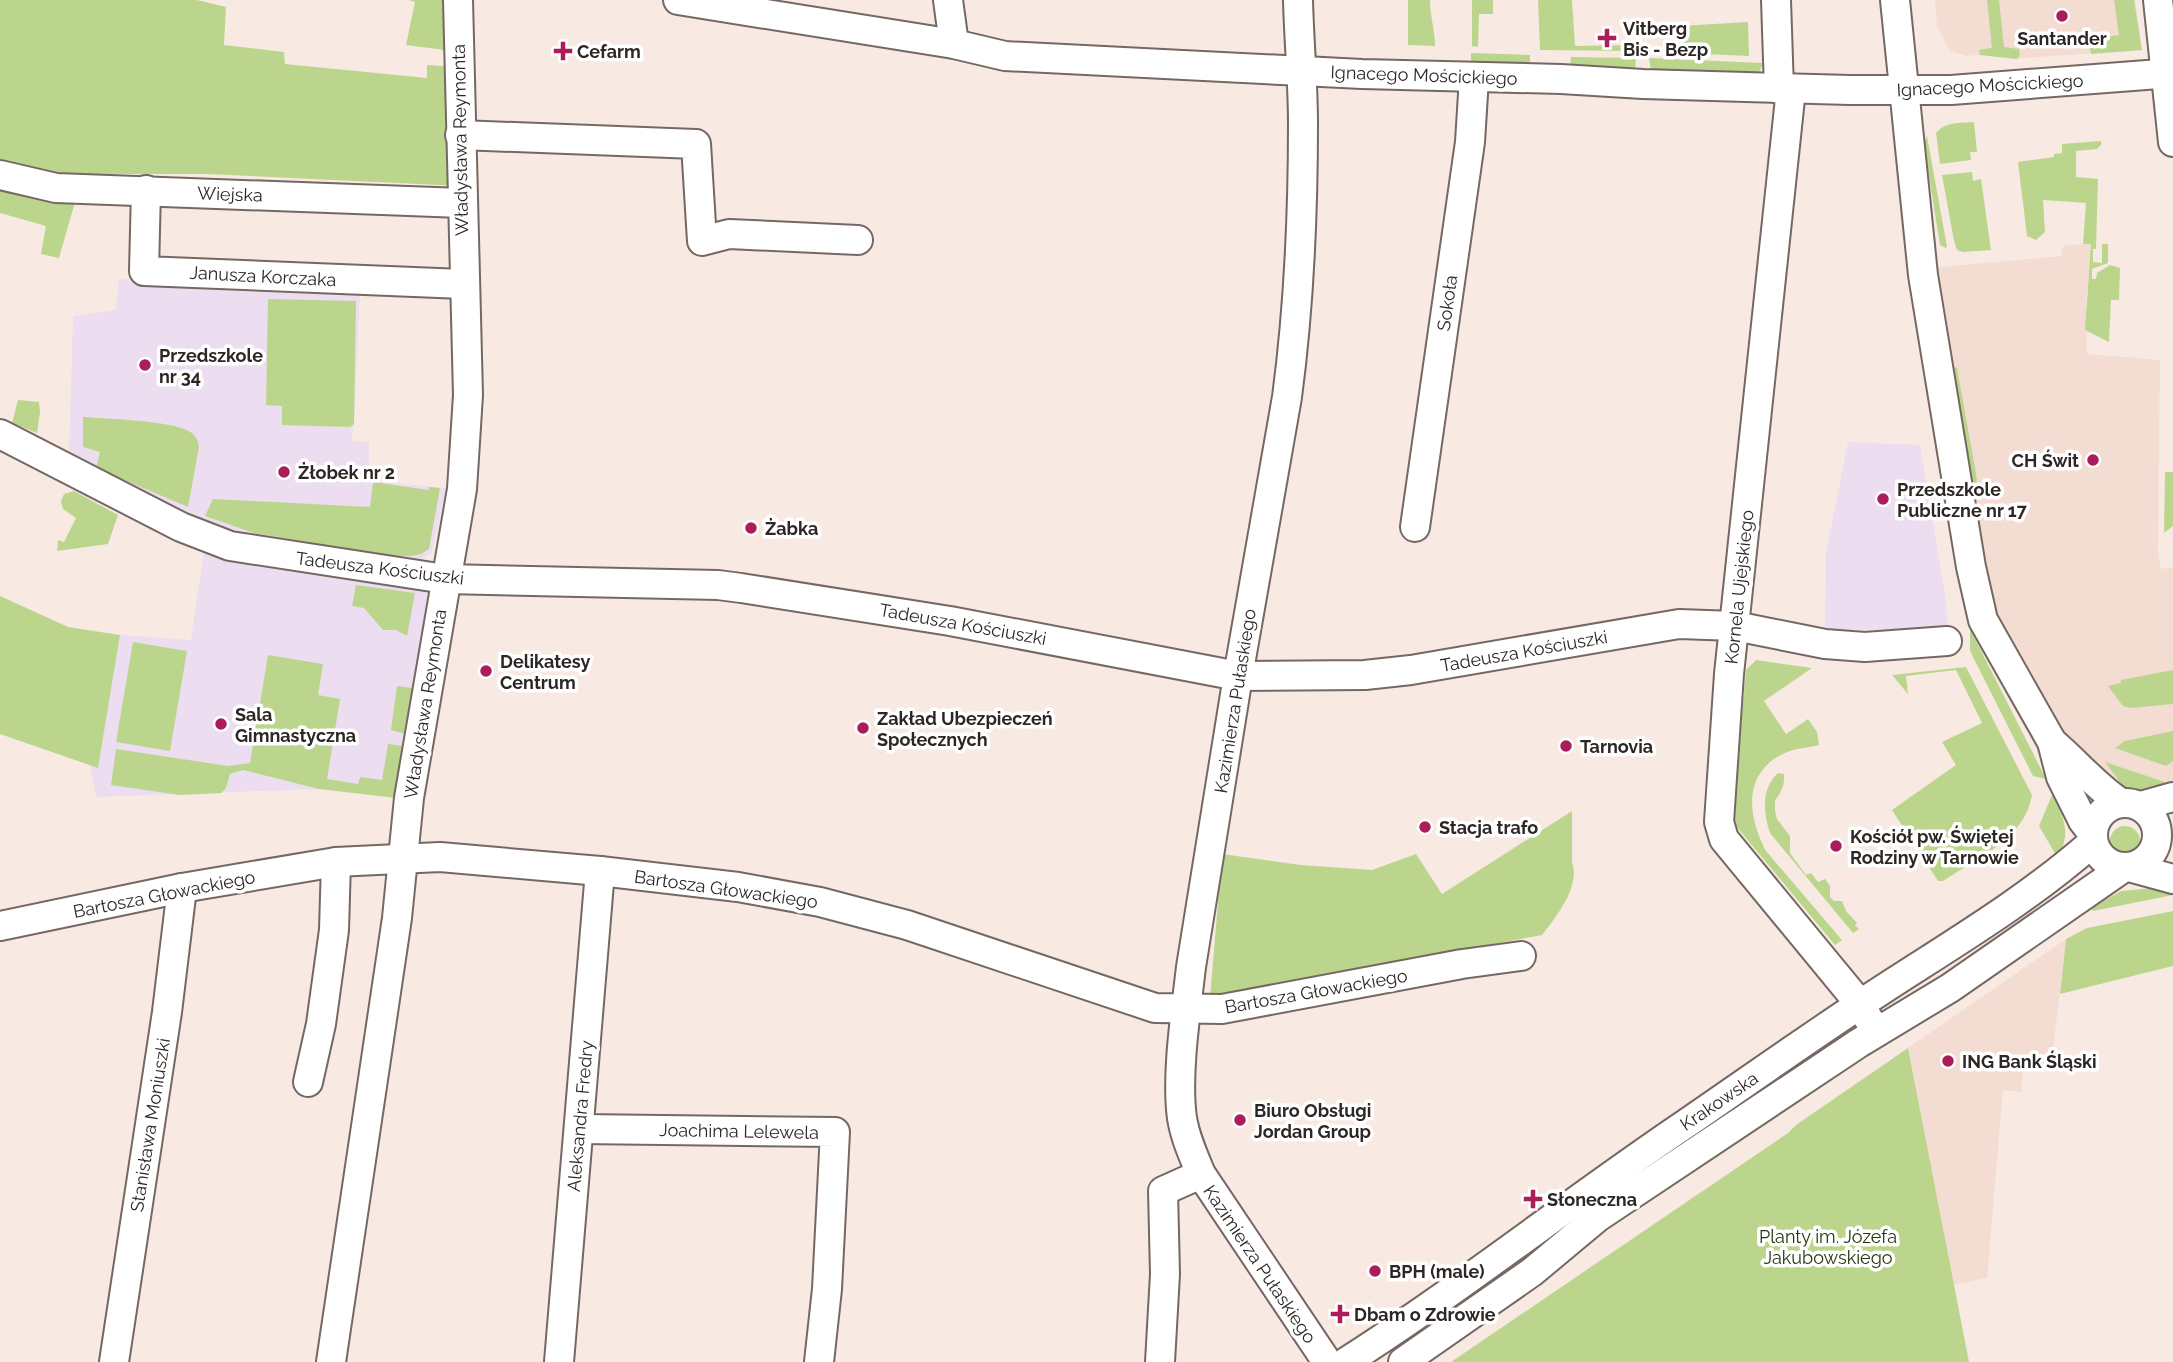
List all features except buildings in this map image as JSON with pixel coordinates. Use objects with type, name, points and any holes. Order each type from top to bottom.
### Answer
[{"type":"street","name":"Władysława Reymonta","points":[[331,1362],[397,918],[409,798],[462,489],[468,395],[463,284],[458,0]]},
{"type":"street","name":"Ignacego Mościckiego","points":[[678,0],[954,44],[1005,56],[1300,71],[1905,91],[1951,90],[2169,73]]},
{"type":"street","points":[[948,0],[954,44]]},
{"type":"street","name":"Kazimierza Pułaskiego","points":[[1298,0],[1303,122],[1293,353],[1238,676],[1186,1009],[1180,1099],[1188,1143],[1201,1174],[1327,1362]]},
{"type":"street","name":"Kornela Ujejskiego","points":[[1776,0],[1785,89],[1719,822],[1724,839],[1860,1004],[1877,1032]]},
{"type":"street","points":[[1895,0],[1923,275],[1971,566],[1983,620],[2052,742],[2061,777],[2104,860],[2126,868],[2173,878]]},
{"type":"street","points":[[2158,0],[2169,73],[2173,142]]},
{"type":"street","name":"Sokoła","points":[[1415,527],[1470,142],[1474,78]]},
{"type":"street","points":[[460,135],[696,144],[702,241],[729,234],[858,240]]},
{"type":"street","name":"Wiejska","points":[[0,176],[56,188],[462,203]]},
{"type":"street","name":"Janusza Korczaka","points":[[146,190],[144,271],[463,284]]},
{"type":"street","name":"Tadeusza Kościuszki","points":[[0,434],[181,527],[230,546],[445,579],[718,585],[940,619],[1238,676],[1365,675],[1476,660],[1679,624],[1735,626],[1825,644],[1865,647],[1947,641]]},
{"type":"street","points":[[2052,742],[2072,758],[2102,791],[2131,804],[2153,818],[2165,831],[2144,862],[2126,868]]},
{"type":"street","points":[[2093,838],[2096,821],[2102,812],[2111,806],[2173,797]]},
{"type":"street","name":"Krakowska","points":[[1346,1362],[1405,1325],[1683,1125],[2058,873],[2093,838]]},
{"type":"street","name":"Bartosza Głowackiego","points":[[2,932],[182,888],[336,862],[463,858],[738,887],[820,902],[907,925],[1155,1007],[1229,1008],[1462,964],[1521,956]]},
{"type":"street","points":[[308,1082],[321,1024],[334,930],[336,862]]},
{"type":"street","name":"Krakowska","points":[[1404,1362],[1532,1272],[1598,1217],[1877,1032],[1961,980],[2126,868]]},
{"type":"street","name":"Aleksandra Fredry","points":[[559,1362],[600,871]]},
{"type":"street","name":"Stanisława Moniuszki","points":[[114,1362],[167,1012],[182,888]]},
{"type":"street","name":"Joachima Lelewela","points":[[580,1129],[835,1132],[827,1289],[820,1362]]},
{"type":"street","points":[[1160,1362],[1165,1274],[1163,1191],[1201,1174]]},
{"type":"shaded area","points":[[1935,0],[2135,0],[2142,50],[2012,59],[1966,56],[1950,51],[1937,27]]},
{"type":"shaded area","points":[[2092,243],[2086,300],[2087,354],[2160,360],[2158,551],[2161,569],[2173,567],[2173,782],[2143,796],[2130,797],[2094,775],[1992,626],[1930,268],[2061,256],[2063,246]]},
{"type":"shaded area","points":[[148,276],[360,288],[351,441],[369,442],[369,481],[446,488],[432,552],[417,564],[243,537],[212,526],[104,477],[69,453],[73,316],[116,310],[119,280]]},
{"type":"shaded area","name":"Przedszkole Publiczne nr 17","points":[[1848,442],[1920,445],[1946,601],[1947,625],[1895,630],[1825,629],[1826,553]]},
{"type":"shaded area","points":[[206,537],[445,579],[409,798],[319,789],[96,797],[90,765],[98,767],[120,635],[191,640]]},
{"type":"shaded area","points":[[2066,939],[2051,1067],[2024,1063],[2021,1092],[2003,1090],[1987,1278],[1954,1285],[1908,1048]]},
{"type":"green space","points":[[0,0],[197,0],[226,7],[224,45],[284,52],[285,64],[427,78],[427,65],[452,67],[461,186],[206,174],[38,174],[0,163]]},
{"type":"green space","points":[[409,0],[443,0],[445,50],[406,45],[415,2]]},
{"type":"green space","points":[[1408,0],[1430,0],[1435,46],[1408,45]]},
{"type":"green space","points":[[1472,0],[1493,0],[1493,14],[1479,14],[1478,47],[1472,46]]},
{"type":"green space","points":[[1538,0],[1572,0],[1575,46],[1635,45],[1634,51],[1540,50]]},
{"type":"green space","points":[[1987,0],[1999,0],[2004,47],[2019,49],[2020,55],[2017,59],[1980,55],[1979,50],[1992,48]]},
{"type":"green space","points":[[2114,0],[2134,0],[2142,50],[2091,54],[2088,33],[2096,31],[2097,38],[2119,35]]},
{"type":"green space","points":[[1748,22],[1749,56],[1679,53],[1680,26]]},
{"type":"green space","points":[[1471,53],[1530,55],[1530,66],[1471,65]]},
{"type":"green space","points":[[1571,57],[1636,58],[1635,69],[1570,68]]},
{"type":"green space","points":[[1649,58],[1763,63],[1759,73],[1651,70]]},
{"type":"green space","points":[[1974,122],[1977,152],[1970,152],[1971,160],[1940,164],[1936,133],[1939,129],[1958,123]]},
{"type":"green space","points":[[1927,136],[1946,248],[1940,245],[1924,143]]},
{"type":"green space","points":[[2101,141],[2097,149],[2076,151],[2076,177],[2098,179],[2096,249],[2093,249],[2093,262],[2102,263],[2102,244],[2108,244],[2108,263],[2092,269],[2092,279],[2096,279],[2097,273],[2110,265],[2120,268],[2119,300],[2111,300],[2109,342],[2085,330],[2091,244],[2083,244],[2086,203],[2043,200],[2045,232],[2036,240],[2027,236],[2018,162],[2054,157],[2054,154],[2062,153],[2062,144]]},
{"type":"green space","points":[[1972,172],[1973,181],[1981,179],[1991,250],[1963,252],[1957,250],[1954,241],[1942,175]]},
{"type":"green space","points":[[0,188],[75,202],[59,258],[41,254],[46,226],[0,213]]},
{"type":"green space","points":[[268,299],[356,301],[354,424],[350,427],[282,425],[282,406],[266,405]]},
{"type":"green space","points":[[1957,368],[1977,479],[1975,492],[1972,491],[1952,370]]},
{"type":"green space","points":[[18,400],[39,402],[37,433],[12,423]]},
{"type":"green space","points":[[83,417],[171,425],[192,433],[199,447],[188,507],[96,468],[100,452],[83,447]]},
{"type":"green space","points":[[2165,472],[2173,472],[2173,526],[2164,533]]},
{"type":"green space","points":[[373,482],[429,490],[429,487],[440,488],[429,549],[412,556],[393,556],[254,533],[205,516],[213,499],[370,507]]},
{"type":"green space","points":[[74,491],[118,515],[108,544],[57,551],[58,540],[64,542],[76,518],[63,509],[61,501],[64,494]]},
{"type":"green space","points":[[356,585],[415,593],[407,636],[396,630],[383,630],[364,608],[352,606]]},
{"type":"green space","points":[[0,596],[68,627],[120,635],[98,768],[0,734]]},
{"type":"green space","points":[[1970,629],[2046,779],[2033,776],[1970,650]]},
{"type":"green space","points":[[133,642],[187,651],[170,751],[116,742]]},
{"type":"green space","points":[[268,655],[323,664],[318,695],[340,699],[327,779],[358,784],[360,777],[382,780],[388,744],[404,746],[396,798],[319,789],[243,770],[230,774],[226,788],[221,793],[180,795],[111,785],[116,749],[228,766],[250,763]]},
{"type":"green space","points":[[1756,660],[1812,668],[1764,701],[1786,734],[1808,719],[1817,732],[1819,745],[1787,752],[1772,760],[1762,770],[1756,782],[1752,809],[1766,851],[1842,940],[1835,945],[1736,826],[1733,817],[1746,670]]},
{"type":"green space","points":[[1966,667],[2032,795],[2028,810],[2009,836],[1984,856],[1943,881],[1938,881],[1892,810],[1956,765],[1942,742],[1982,723],[1956,670],[1906,676],[1908,694],[1892,675]]},
{"type":"green space","points":[[2173,670],[2173,704],[2131,708],[2123,706],[2108,686],[2121,683],[2121,680]]},
{"type":"green space","points":[[397,686],[412,688],[405,734],[391,730]]},
{"type":"green space","points":[[2173,731],[2173,761],[2166,766],[2115,748],[2125,741]]},
{"type":"green space","points":[[2105,762],[2165,782],[2142,794],[2129,794]]},
{"type":"green space","points":[[1778,773],[1784,774],[1784,782],[1775,801],[1775,811],[1777,819],[1790,836],[1790,853],[1806,875],[1811,873],[1818,882],[1825,879],[1830,886],[1830,897],[1834,901],[1842,901],[1846,911],[1857,923],[1855,925],[1859,929],[1853,933],[1770,833],[1766,817],[1766,793]]},
{"type":"green space","points":[[2052,795],[2065,826],[2062,849],[2057,857],[2039,826]]},
{"type":"green space","points":[[1572,811],[1573,881],[1566,901],[1542,935],[1398,961],[1209,1010],[1222,854],[1301,865],[1372,870],[1416,854],[1442,894]]},
{"type":"green space","points":[[2125,826],[2136,830],[2140,841],[2136,852],[2125,856],[2114,852],[2110,841],[2114,830]]},
{"type":"green space","points":[[2154,888],[2173,895],[2093,911],[2091,908],[2121,891]]},
{"type":"green space","points":[[2173,911],[2173,966],[2060,994],[2066,939],[2087,928]]},
{"type":"green space","name":"Planty im. Józefa Jakubowskiego","points":[[1908,1048],[1969,1362],[1451,1362],[1788,1133]]},
{"type":"place","name":"Santander","points":[[2062,16]]},
{"type":"place","name":"Vitberg Bis - Bezp","points":[[1607,38]]},
{"type":"place","name":"Cefarm","points":[[563,51]]},
{"type":"place","name":"Przedszkole nr 34","points":[[145,365]]},
{"type":"place","name":"CH Świt","points":[[2093,460]]},
{"type":"place","name":"Żłobek nr 2","points":[[284,472]]},
{"type":"place","name":"Przedszkole Publiczne nr 17","points":[[1883,499]]},
{"type":"place","name":"Żabka","points":[[751,528]]},
{"type":"place","name":"Delikatesy Centrum","points":[[486,671]]},
{"type":"place","name":"Sala Gimnastyczna","points":[[221,724]]},
{"type":"place","name":"Zakład Ubezpieczeń Społecznych","points":[[863,728]]},
{"type":"place","name":"Tarnovia","points":[[1566,746]]},
{"type":"place","name":"Stacja trafo","points":[[1425,827]]},
{"type":"place","name":"Kościół pw. Świętej Rodziny w Tarnowie","points":[[1836,846]]},
{"type":"place","name":"ING Bank Śląski","points":[[1948,1061]]},
{"type":"place","name":"Biuro Obsługi Jordan Group","points":[[1240,1120]]},
{"type":"place","name":"Słoneczna","points":[[1533,1199]]},
{"type":"place","name":"BPH (male)","points":[[1375,1271]]},
{"type":"place","name":"Dbam o Zdrowie","points":[[1340,1314]]}]
